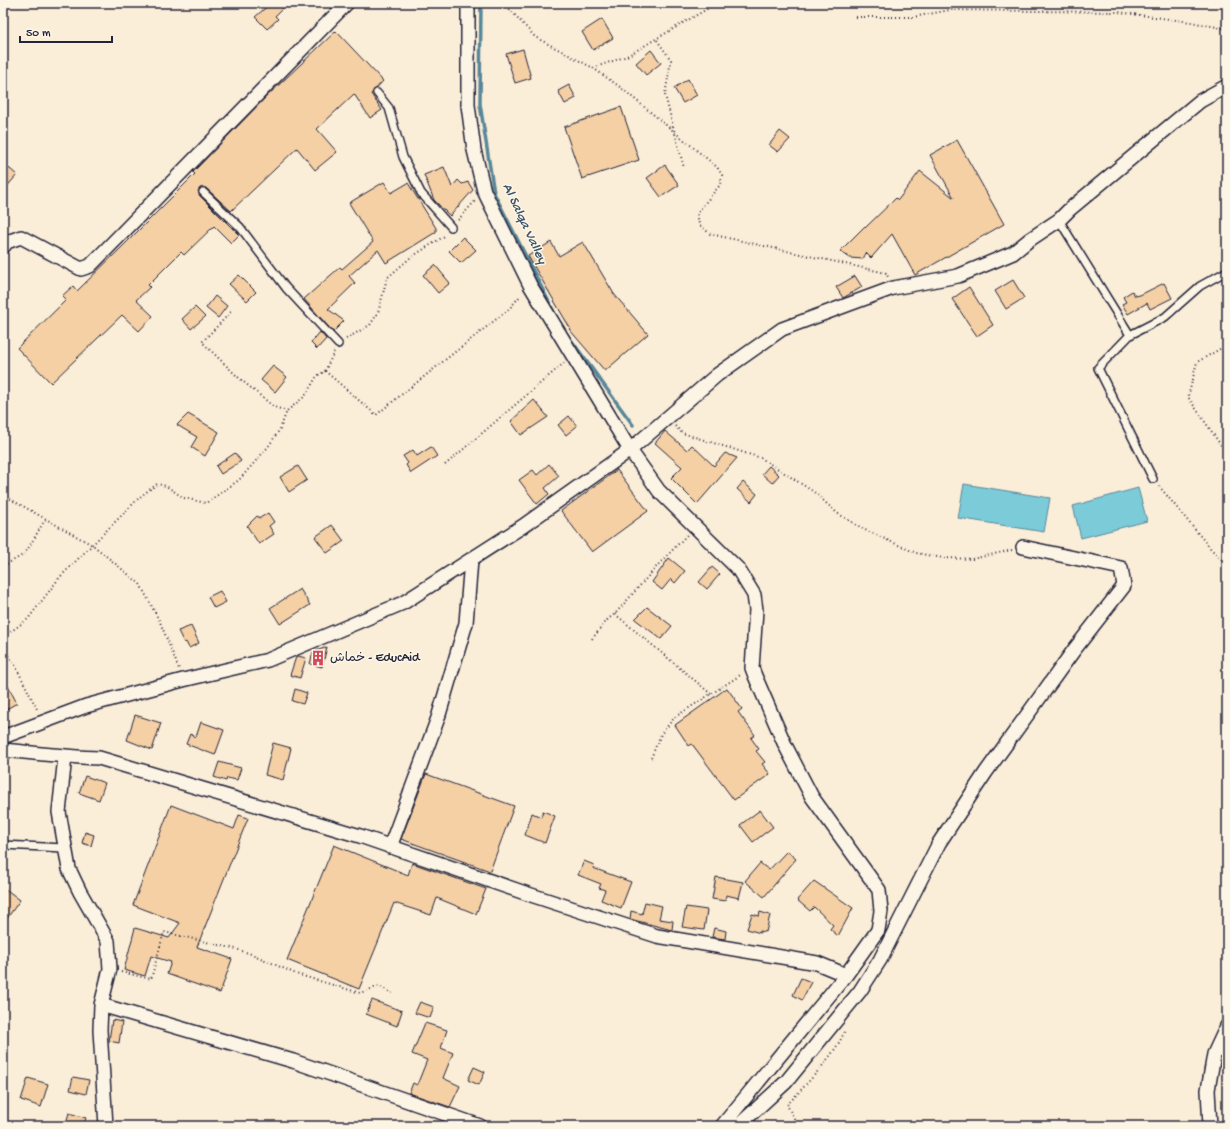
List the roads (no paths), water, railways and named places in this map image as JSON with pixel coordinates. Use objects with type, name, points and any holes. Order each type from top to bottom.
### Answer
[{"type":"street","points":[[3,247],[7,242],[21,237],[81,269],[90,266],[347,3]]},
{"type":"street","points":[[468,3],[468,105],[474,150],[484,191],[530,285],[630,450],[658,491],[738,569],[754,595],[756,610],[752,668],[784,745],[812,798],[879,890],[881,911],[878,930],[846,975],[722,1126]]},
{"type":"street","points":[[3,737],[42,721],[86,706],[276,657],[404,603],[523,526],[630,450],[717,375],[782,329],[893,288],[958,276],[1012,253],[1059,220],[1070,209],[1200,101],[1227,86]]},
{"type":"street","points":[[738,1126],[786,1082],[860,991],[880,960],[939,843],[1000,753],[1074,650],[1124,586],[1122,568],[1023,547]]},
{"type":"street","points":[[390,847],[438,718],[466,623],[471,560]]},
{"type":"street","points":[[3,750],[65,757],[99,758],[360,836],[657,936],[817,963],[846,975]]},
{"type":"street","points":[[65,757],[59,812],[64,848],[69,869],[80,892],[108,941],[110,969],[101,1005],[101,1057],[106,1126]]},
{"type":"street","points":[[101,1005],[294,1061],[365,1084],[480,1126]]},
{"type":"street","points":[[1210,1126],[1208,1118],[1209,1082],[1214,1054],[1227,1026]]},
{"type":"lane","points":[[377,93],[388,108],[404,157],[421,193],[451,227]]},
{"type":"lane","points":[[204,192],[240,227],[286,288],[338,344]]},
{"type":"lane","points":[[1059,220],[1130,335]]},
{"type":"lane","points":[[1153,479],[1098,368],[1130,335],[1165,317],[1200,286],[1227,271]]},
{"type":"lane","points":[[3,845],[64,848]]},
{"type":"water","points":[[964,484],[1050,498],[1044,532],[958,518]]},
{"type":"water","points":[[1138,488],[1147,521],[1081,538],[1073,506]]},
{"type":"waterway","name":"Al Salqa Valley","points":[[481,3],[480,104],[494,193],[555,314]]},
{"type":"waterway","name":"Al Salqa Valley","points":[[566,333],[633,425]]},
{"type":"place","name":"خماش - EducAid","points":[[318,658]]}]
